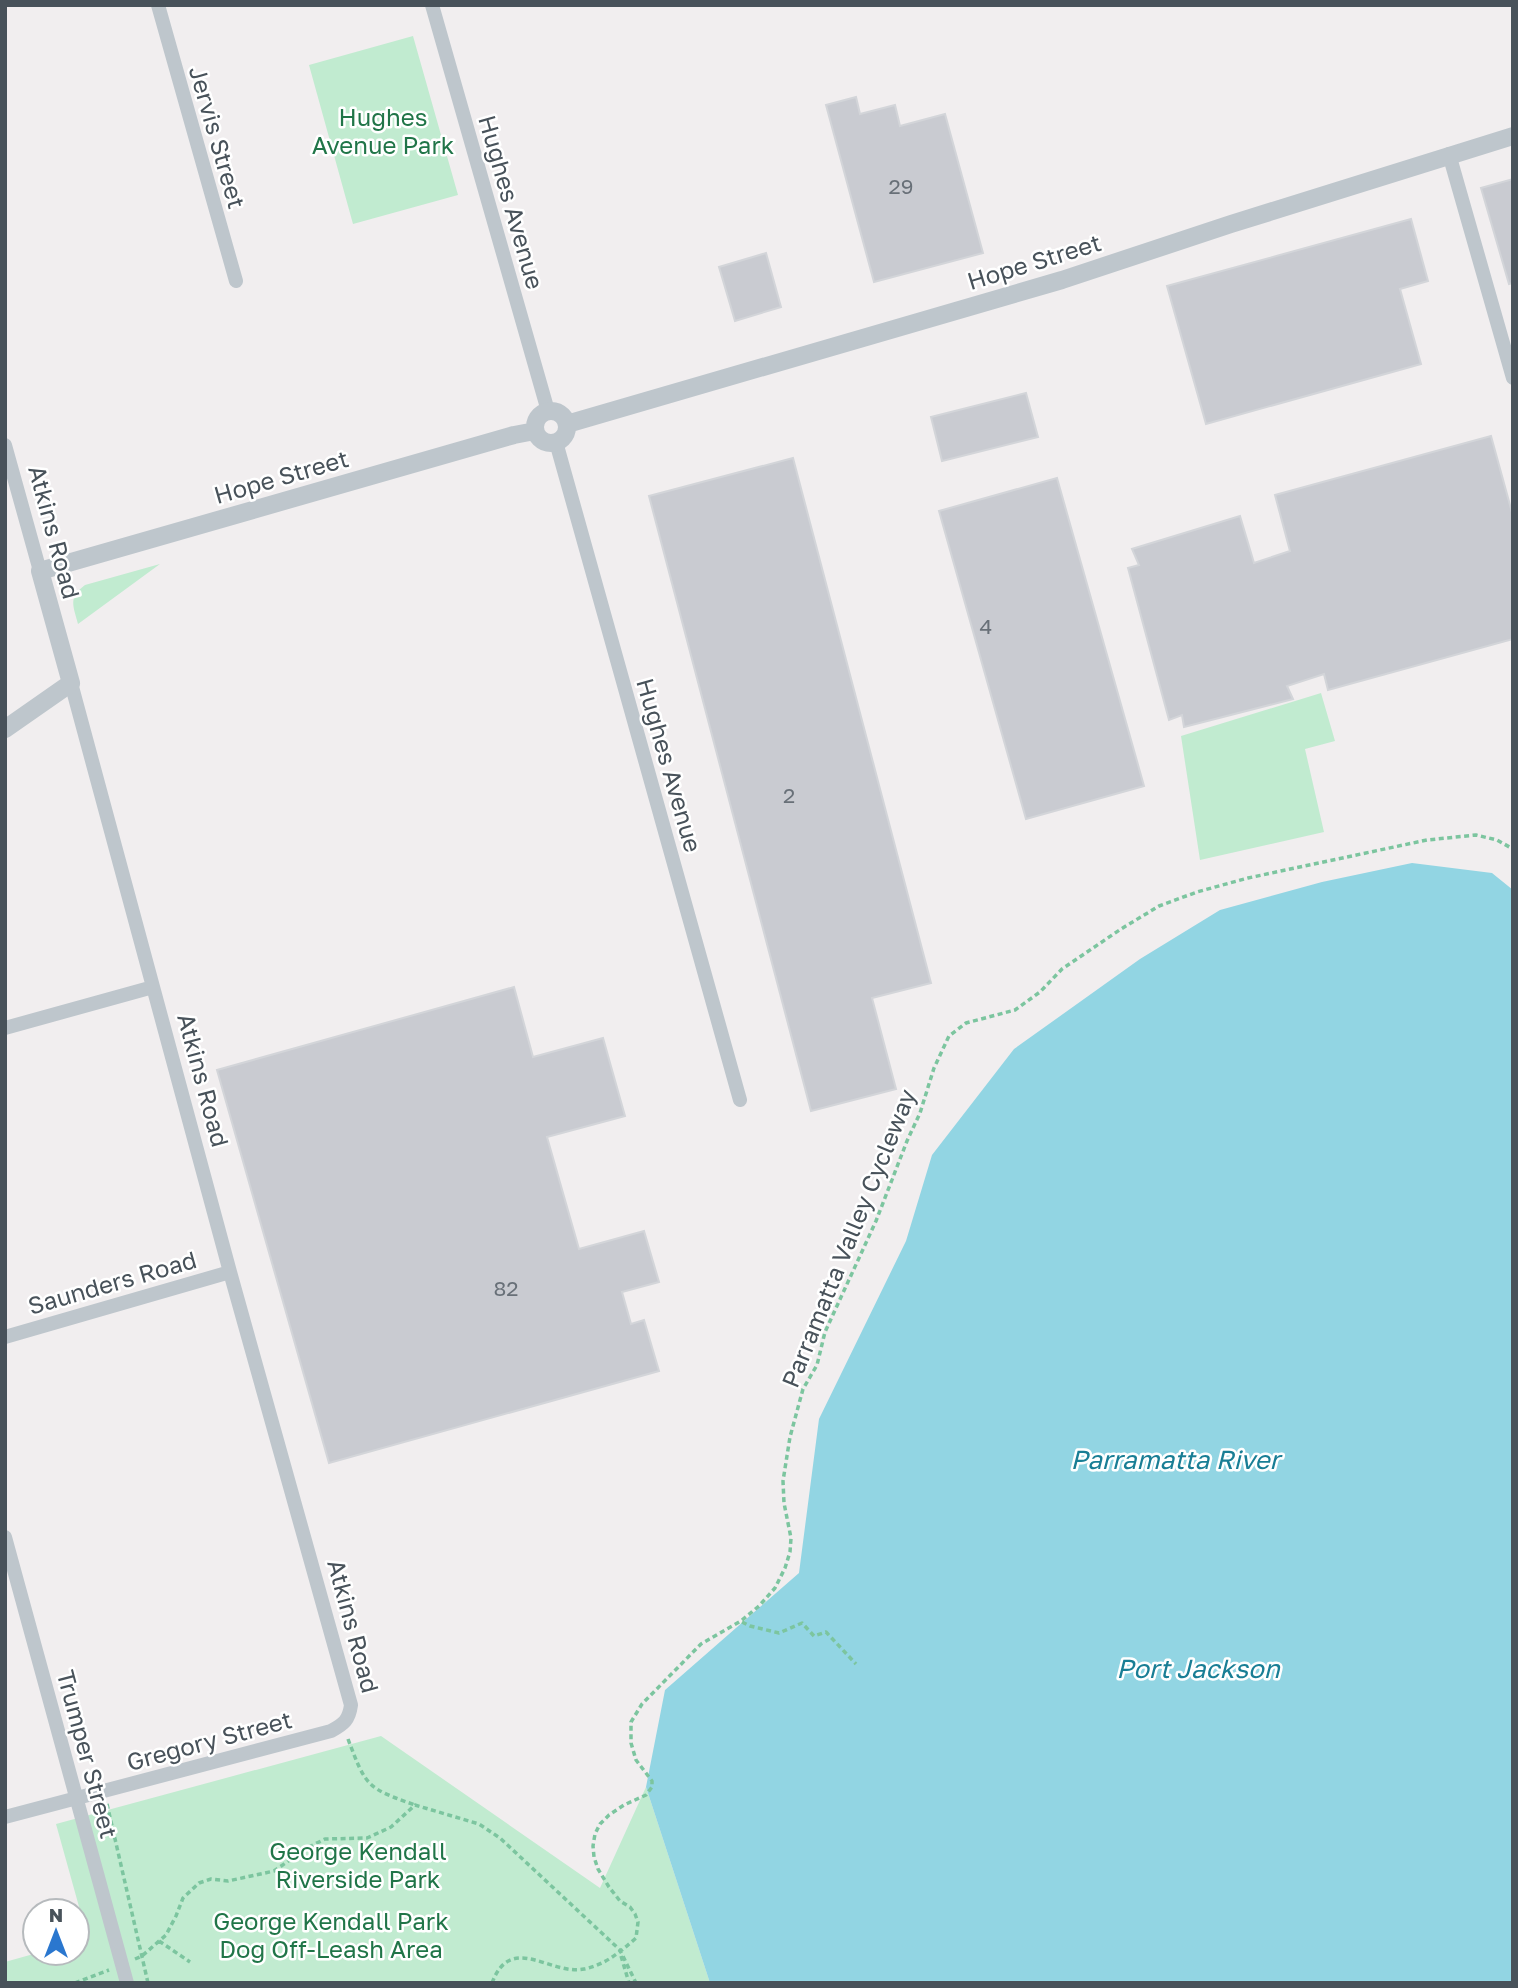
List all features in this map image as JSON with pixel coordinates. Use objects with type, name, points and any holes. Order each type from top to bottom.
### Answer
[{"type":"street","name":"Jervis Street","points":[[158,5],[236,281]]},
{"type":"street","name":"Hughes Avenue","points":[[432,5],[548,411]]},
{"type":"street","name":"Hope Street","points":[[567,424],[1062,280],[1449,154],[1513,136]]},
{"type":"street","points":[[1449,154],[1513,378]]},
{"type":"street","points":[[548,411],[559,412],[567,424],[565,435],[556,442],[546,443],[535,432],[536,420],[548,411]]},
{"type":"street","name":"Hope Street","points":[[40,571],[514,435],[535,432]]},
{"type":"street","name":"Hughes Avenue","points":[[556,442],[740,1100]]},
{"type":"street","name":"Atkins Road","points":[[5,445],[351,1705],[350,1717],[343,1724]]},
{"type":"street","points":[[5,729],[71,683]]},
{"type":"street","points":[[5,1028],[153,986]]},
{"type":"street","name":"Saunders Road","points":[[5,1337],[230,1272]]},
{"type":"street","name":"Trumper Street","points":[[5,1537],[127,1983]]},
{"type":"street","name":"Gregory Street","points":[[5,1817],[331,1731],[343,1724]]},
{"type":"path","name":"Parramatta Valley Cycleway","points":[[620,1950],[636,1938],[638,1922],[630,1907],[620,1901],[598,1869],[593,1846],[600,1824],[609,1815],[646,1795],[652,1787],[652,1781],[636,1760],[631,1742],[631,1722],[642,1704],[701,1644],[741,1621],[759,1606],[775,1588],[785,1568],[791,1538],[783,1481],[790,1437],[803,1389],[817,1364],[825,1332],[876,1221],[920,1113],[934,1068],[949,1037],[966,1023],[1015,1010],[1040,992],[1062,969],[1121,929],[1159,906],[1197,892],[1248,878],[1427,840],[1476,835],[1497,840],[1513,849]]},
{"type":"path","points":[[741,1621],[779,1633],[802,1623],[814,1636],[827,1632],[856,1664]]},
{"type":"path","points":[[343,1724],[359,1770],[369,1784],[385,1794],[415,1805],[479,1824],[500,1838],[620,1950],[636,1983]]},
{"type":"path","points":[[104,1792],[148,1983]]},
{"type":"path","points":[[75,1983],[142,1956],[166,1935],[183,1898],[199,1883],[211,1879],[228,1881],[274,1871],[325,1839],[367,1838],[391,1827],[415,1805]]},
{"type":"path","points":[[159,1941],[190,1962]]},
{"type":"path","points":[[492,1983],[497,1969],[512,1960],[526,1957],[565,1969],[582,1970],[606,1962],[620,1950]]},
{"type":"path","points":[[620,1950],[629,1983]]},
{"type":"green space","name":"Hughes Avenue Park","points":[[413,36],[458,195],[353,224],[309,65]]},
{"type":"green space","points":[[160,564],[78,624],[74,598],[85,585]]},
{"type":"green space","points":[[1321,693],[1335,741],[1305,749],[1324,832],[1200,860],[1181,736]]},
{"type":"green space","name":"George Kendall Riverside Park","points":[[381,1736],[600,1888],[646,1787],[710,1983],[5,1983],[5,1962],[21,1958],[21,1967],[91,1967],[91,1897],[76,1897],[56,1824]]},
{"type":"water","name":"Port Jackson","points":[[1412,863],[1492,873],[1513,890],[1513,1983],[710,1983],[646,1787],[665,1690],[799,1573],[819,1419],[906,1241],[932,1155],[1014,1049],[1140,959],[1220,910],[1322,882]]},
{"type":"building","points":[[856,97],[860,114],[895,105],[900,126],[945,114],[983,253],[874,282],[826,105]]},
{"type":"building","points":[[1513,179],[1513,283],[1509,284],[1481,188]]},
{"type":"building","points":[[1411,219],[1428,281],[1400,289],[1421,364],[1206,424],[1167,286]]},
{"type":"building","points":[[766,253],[781,307],[735,321],[719,267]]},
{"type":"building","points":[[1026,393],[1038,437],[942,461],[931,417]]},
{"type":"building","points":[[1491,436],[1513,516],[1513,639],[1328,690],[1324,674],[1287,686],[1293,699],[1184,727],[1182,715],[1169,720],[1128,568],[1139,565],[1132,549],[1240,516],[1254,563],[1290,551],[1275,495]]},
{"type":"building","points":[[793,458],[931,983],[872,998],[896,1089],[811,1111],[649,496]]},
{"type":"building","points":[[1057,478],[1144,786],[1026,819],[939,511]]},
{"type":"building","points":[[514,987],[533,1057],[603,1038],[625,1116],[547,1137],[579,1249],[644,1231],[659,1282],[622,1292],[631,1324],[644,1320],[659,1371],[329,1463],[217,1070]]},
{"type":"water label","name":"Parramatta River","points":[[1175,1459]]},
{"type":"park label","name":"George Kendall Park Dog Off-Leash Area","points":[[331,1934]]}]
